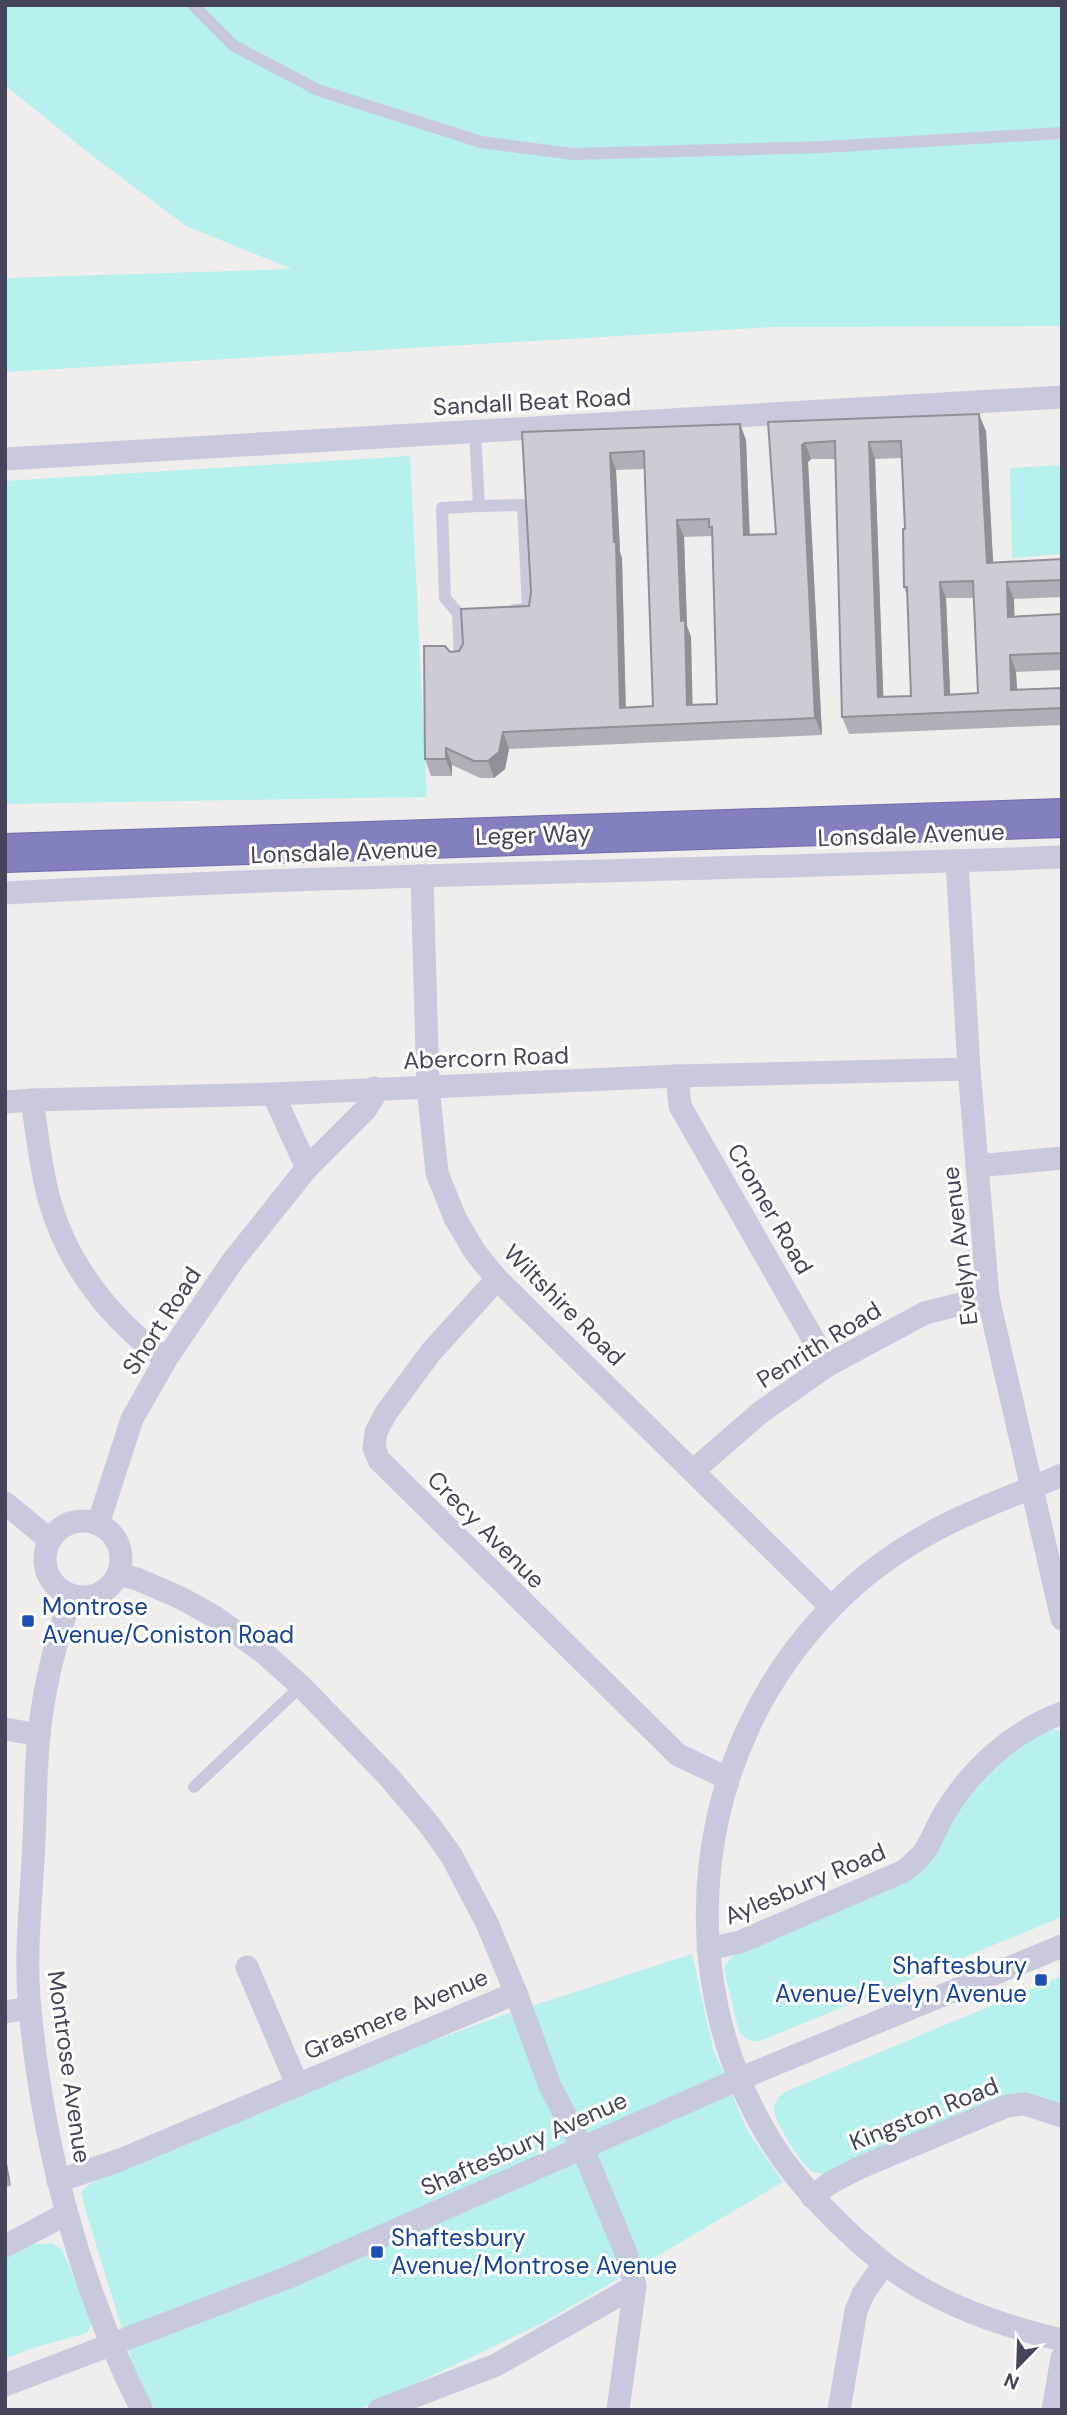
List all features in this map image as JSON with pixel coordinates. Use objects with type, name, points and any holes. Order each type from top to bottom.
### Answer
[{"type":"highway","name":"Leger Way","points":[[5,853],[1062,818]]},
{"type":"street","name":"Sandall Beat Road","points":[[5,459],[1062,397]]},
{"type":"street","name":"Lonsdale Avenue","points":[[5,893],[422,876],[1062,857]]},
{"type":"street","name":"Evelyn Avenue","points":[[957,861],[969,1069],[988,1297],[1062,1619]]},
{"type":"street","name":"Wiltshire Road","points":[[422,876],[428,1087],[437,1173],[444,1195],[475,1252],[497,1279],[831,1607]]},
{"type":"street","name":"Abercorn Road","points":[[5,1102],[273,1094],[677,1076],[969,1069]]},
{"type":"street","name":"Cromer Road","points":[[677,1076],[680,1106],[828,1365]]},
{"type":"street","name":"Short Road","points":[[98,1524],[132,1419],[166,1359],[232,1262],[307,1168],[365,1110],[373,1098],[374,1088]]},
{"type":"street","points":[[273,1094],[307,1168]]},
{"type":"street","points":[[32,1100],[41,1165],[61,1233],[98,1295],[123,1325],[166,1359]]},
{"type":"street","points":[[977,1166],[1062,1158]]},
{"type":"street","name":"Crecy Avenue","points":[[497,1279],[431,1352],[386,1413],[376,1432],[374,1448],[379,1460],[678,1755],[727,1778]]},
{"type":"street","name":"Penrith Road","points":[[694,1470],[761,1412],[828,1365],[925,1313],[988,1297]]},
{"type":"street","points":[[1062,1475],[945,1525],[895,1555],[831,1607],[796,1650],[766,1694],[727,1778],[708,1877],[706,1913],[708,1949],[720,2023],[739,2079],[770,2141],[812,2197],[884,2264],[951,2304],[1004,2326],[1062,2340]]},
{"type":"street","points":[[5,1503],[50,1540]]},
{"type":"street","points":[[90,1521],[98,1524],[110,1531],[119,1545],[121,1558],[118,1574],[110,1586],[96,1594],[83,1597],[72,1595],[60,1589],[48,1573],[46,1553],[50,1540],[70,1523],[90,1521]]},
{"type":"street","points":[[118,1574],[181,1598],[215,1616],[264,1653],[301,1686],[388,1776],[451,1855],[487,1923],[550,2086],[582,2147],[626,2253],[635,2287],[618,2410]]},
{"type":"street","name":"Montrose Avenue","points":[[72,1595],[48,1682],[39,1735],[29,2008],[66,2214],[111,2343],[142,2410]]},
{"type":"street","name":"Aylesbury Road","points":[[708,1949],[740,1942],[904,1871],[923,1854],[945,1813],[980,1767],[1002,1746],[1062,1713]]},
{"type":"street","points":[[5,1729],[39,1735]]},
{"type":"street","name":"Shaftesbury Avenue","points":[[5,2385],[289,2277],[739,2079],[1062,1946]]},
{"type":"street","name":"Grasmere Avenue","points":[[247,1967],[297,2084]]},
{"type":"street","name":"Grasmere Avenue","points":[[58,2181],[120,2160],[516,1993]]},
{"type":"street","points":[[5,2012],[29,2008]]},
{"type":"street","name":"Kingston Road","points":[[812,2197],[830,2183],[859,2168],[1007,2106],[1025,2104],[1062,2116]]},
{"type":"street","points":[[5,2246],[66,2214]]},
{"type":"street","points":[[839,2410],[856,2311],[863,2294],[884,2264]]},
{"type":"street","points":[[379,2410],[496,2365],[635,2287]]},
{"type":"street","points":[[1053,2410],[1062,2358]]},
{"type":"lane","points":[[193,5],[234,46],[318,90],[481,142],[572,154],[823,147],[1062,133]]},
{"type":"lane","points":[[475,432],[479,506]]},
{"type":"lane","points":[[460,661],[464,612],[445,598],[442,509],[523,505],[528,609],[505,610]]},
{"type":"lane","points":[[194,1787],[301,1686]]},
{"type":"shaded area","points":[[5,5],[1062,5],[1062,326],[771,327],[5,372],[5,278],[292,269],[186,226],[81,147],[5,85]]},
{"type":"shaded area","points":[[410,456],[427,797],[5,804],[5,481]]},
{"type":"shaded area","points":[[1062,465],[1062,554],[1012,558],[1010,468]]},
{"type":"shaded area","points":[[1050,1728],[1062,1732],[1062,1917],[760,2041],[746,2038],[739,2032],[724,1969],[730,1958],[886,1890],[952,1822],[976,1783],[994,1764]]},
{"type":"shaded area","points":[[692,1954],[713,2049],[747,2130],[783,2182],[543,2323],[357,2410],[156,2410],[137,2378],[87,2215],[81,2192],[92,2182],[394,2055],[503,2015]]},
{"type":"shaded area","points":[[1062,1976],[1062,2110],[1036,2100],[826,2174],[810,2170],[788,2141],[774,2108],[778,2098],[787,2091]]},
{"type":"shaded area","points":[[52,2243],[62,2250],[93,2321],[87,2333],[5,2359],[5,2257],[34,2244]]},
{"type":"building","points":[[979,414],[987,563],[1062,559],[1062,580],[1007,582],[1008,617],[1062,614],[1062,653],[1010,655],[1011,690],[1062,688],[1062,708],[842,717],[835,441],[805,443],[802,445],[815,718],[503,732],[499,752],[488,761],[474,761],[446,748],[446,759],[425,759],[424,646],[445,646],[450,652],[459,651],[463,644],[461,609],[529,606],[531,592],[522,432],[740,424],[744,535],[776,534],[768,422]],"holes":[[[901,441],[905,529],[904,587],[907,587],[911,696],[878,697],[869,442]],[[644,451],[653,706],[620,708],[616,542],[610,453]],[[709,519],[709,527],[712,527],[717,704],[687,705],[685,620],[681,621],[677,520]],[[973,581],[978,693],[945,695],[940,582]]]},
{"type":"place","name":"Montrose Avenue/Coniston Road","points":[[28,1621]]},
{"type":"place","name":"Shaftesbury Avenue/Evelyn Avenue","points":[[1041,1980]]},
{"type":"place","name":"Shaftesbury Avenue/Montrose Avenue","points":[[377,2252]]}]
